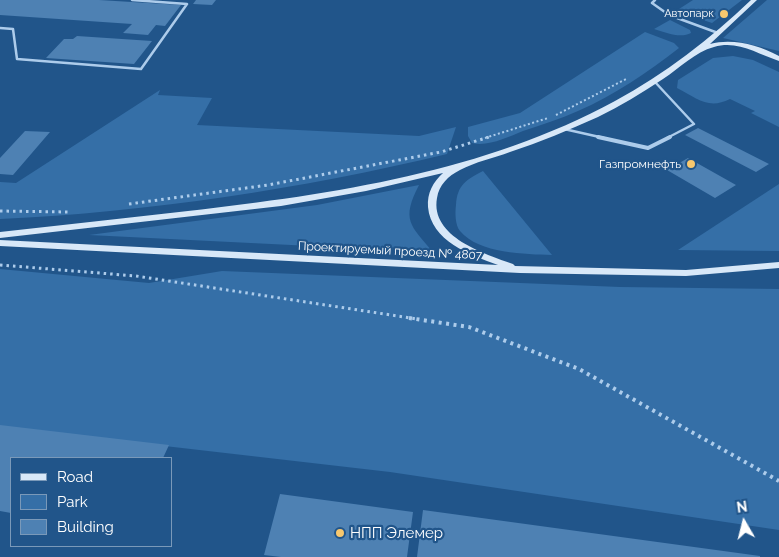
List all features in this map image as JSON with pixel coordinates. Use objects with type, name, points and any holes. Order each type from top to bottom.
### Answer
[{"type":"main road","points":[[0,235],[281,203],[366,188],[458,167],[564,129],[597,114],[654,82],[718,33],[754,0]]},
{"type":"main road","points":[[696,51],[708,46],[731,44],[761,49],[779,59]]},
{"type":"main road","points":[[458,167],[443,177],[433,192],[432,206],[438,224],[455,241],[470,250],[520,270]]},
{"type":"main road","name":"Проектируемый проезд № 4807","points":[[0,243],[520,270],[686,273],[779,265]]},
{"type":"lane","points":[[0,28],[13,29],[17,59],[141,69],[187,4],[132,0]]},
{"type":"lane","points":[[655,0],[652,3],[669,15],[718,33]]},
{"type":"lane","points":[[564,129],[648,148],[694,124],[654,82]]},
{"type":"path","points":[[125,205],[268,184],[441,152],[552,117],[630,78]]},
{"type":"path","points":[[0,211],[77,212]]},
{"type":"path","points":[[0,265],[136,276],[469,327],[579,369],[779,481]]},
{"type":"green space","points":[[693,0],[742,0],[712,23],[688,15],[679,9]]},
{"type":"green space","points":[[767,0],[779,0],[779,51],[723,38]]},
{"type":"green space","points":[[670,20],[690,30],[691,33],[677,35],[654,29]]},
{"type":"green space","points":[[645,32],[674,43],[679,48],[631,82],[605,98],[578,111],[498,141],[485,144],[472,143],[468,136],[468,127],[520,113]]},
{"type":"green space","points":[[733,56],[753,60],[779,72],[779,127],[751,113],[755,111],[730,99],[709,103],[677,88],[678,80],[713,58]]},
{"type":"green space","points":[[160,90],[158,95],[212,98],[197,125],[419,136],[456,127],[447,154],[392,167],[281,188],[169,205],[56,216],[0,219],[0,182],[16,183]]},
{"type":"green space","points":[[483,171],[552,255],[516,253],[491,248],[468,239],[460,231],[456,215],[458,192],[464,183]]},
{"type":"green space","points":[[779,184],[779,251],[678,250]]},
{"type":"green space","points":[[419,185],[413,197],[409,214],[414,228],[433,252],[89,235],[317,205]]},
{"type":"green space","points":[[0,269],[149,283],[222,271],[620,287],[779,289],[779,530],[390,472],[0,427]]},
{"type":"building","points":[[0,0],[99,0],[181,5],[165,26],[156,25],[148,35],[123,33],[132,24],[0,15]]},
{"type":"building","points":[[196,0],[216,0],[212,5],[193,4]]},
{"type":"building","points":[[77,36],[152,41],[134,64],[46,58],[64,39],[73,39]]},
{"type":"building","points":[[698,128],[769,164],[756,172],[685,135]]},
{"type":"building","points":[[25,131],[50,132],[13,175],[0,174],[0,158]]},
{"type":"building","points":[[688,158],[736,185],[715,198],[667,170]]},
{"type":"building","points":[[0,425],[169,445],[163,457],[10,457],[10,513],[0,511]]},
{"type":"building","name":"НПП Элемер","points":[[280,494],[413,512],[407,557],[281,557],[264,555]]},
{"type":"building","points":[[423,510],[760,556],[760,557],[417,557]]},
{"type":"place","name":"Автопарк","points":[[724,14]]},
{"type":"place","name":"Газпромнефть","points":[[691,164]]},
{"type":"place","name":"НПП Элемер","points":[[340,533]]}]
